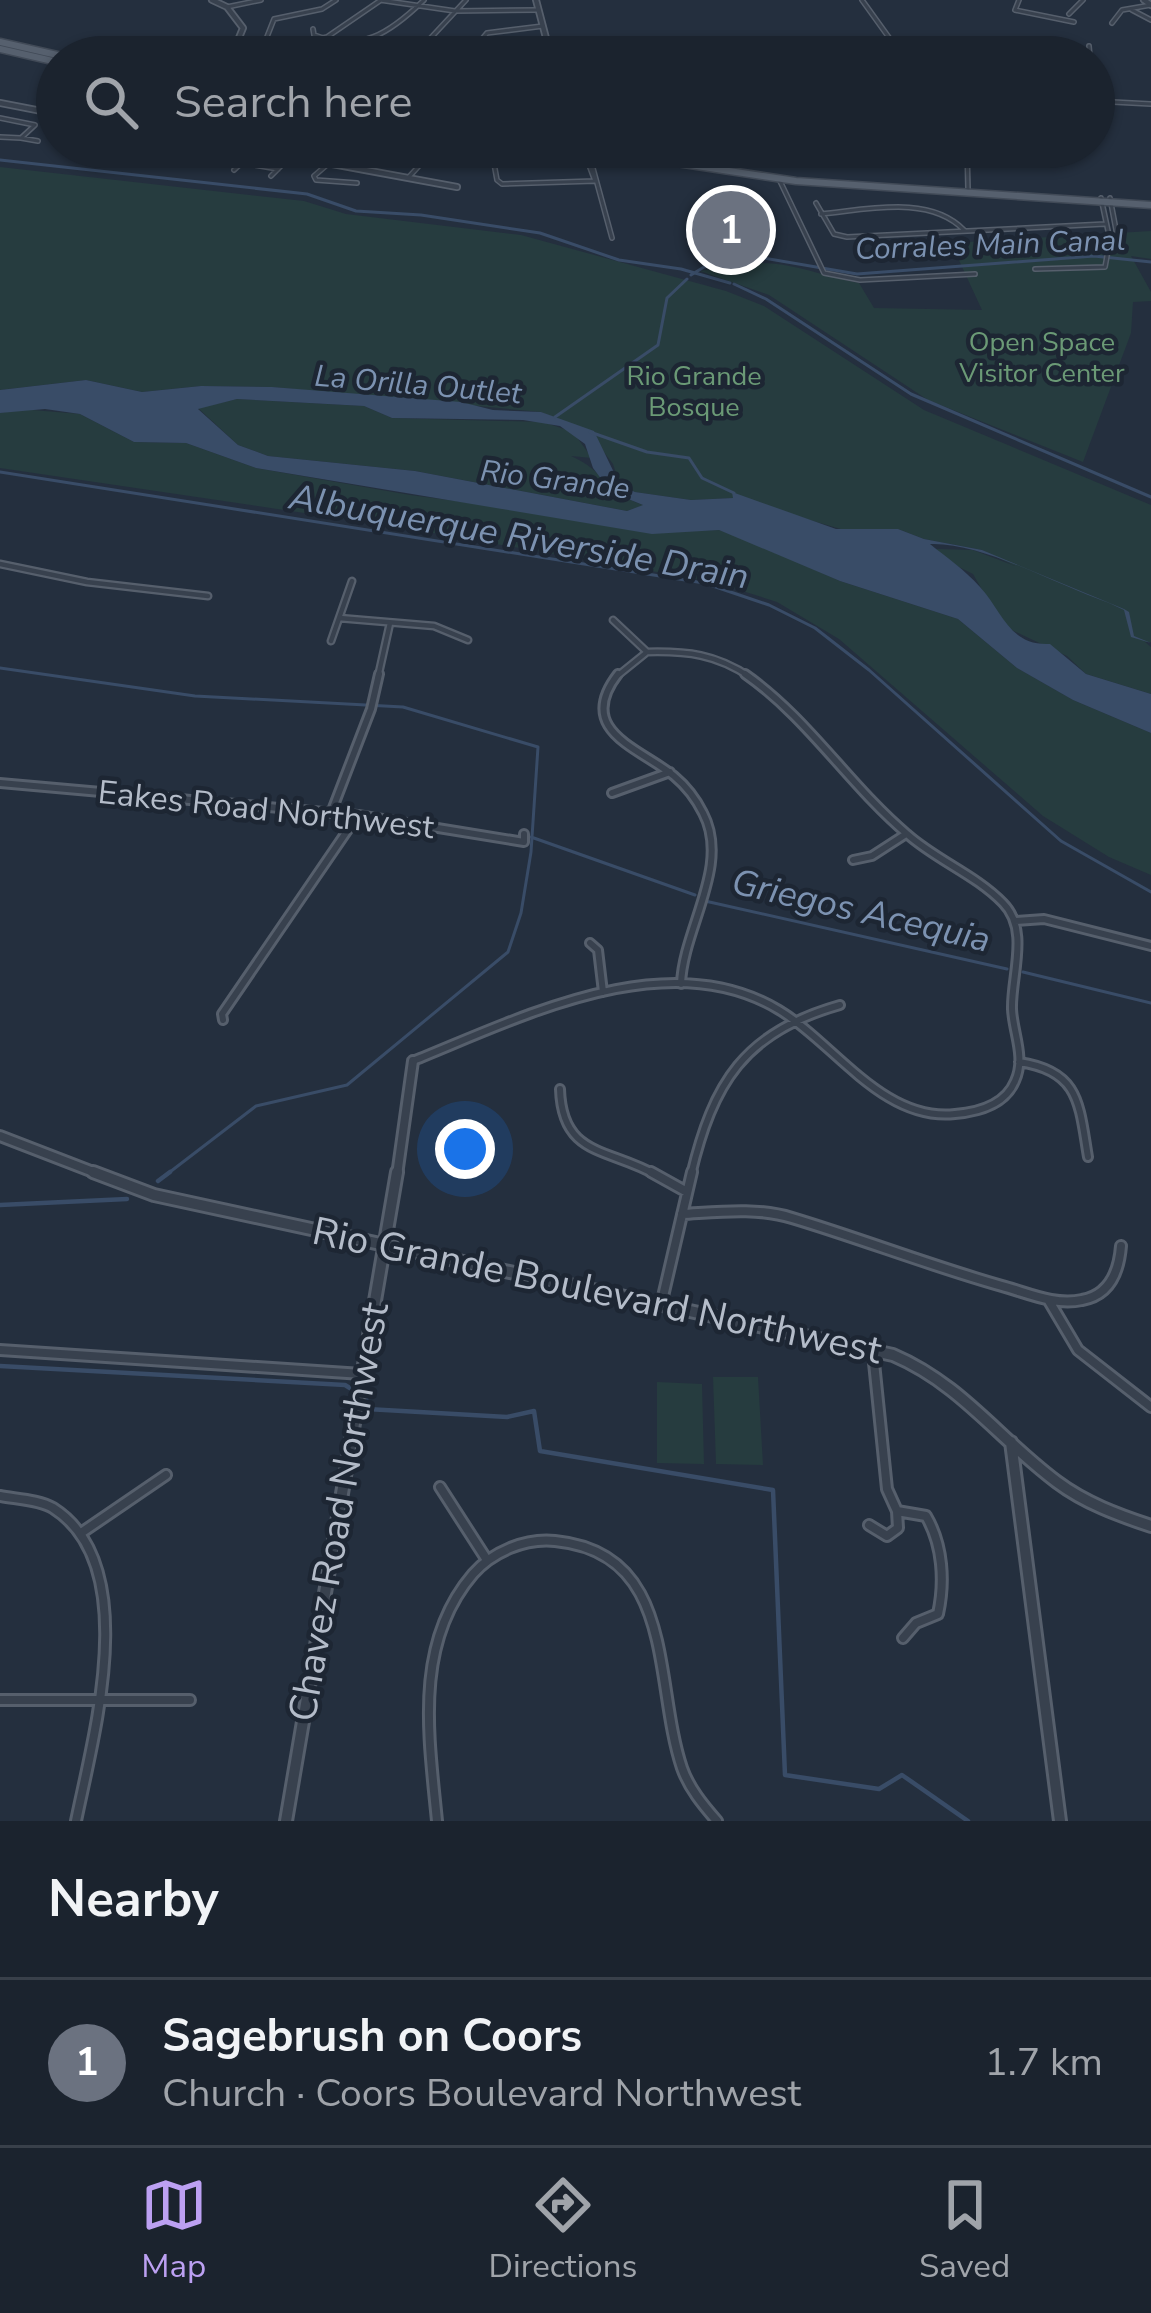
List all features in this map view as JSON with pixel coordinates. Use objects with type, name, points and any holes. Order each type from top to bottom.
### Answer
[{"type":"main road","points":[[0,46],[36,52]]},
{"type":"main road","points":[[0,46],[36,56]]},
{"type":"main road","points":[[705,168],[779,179],[1151,203]]},
{"type":"main road","points":[[750,168],[839,181],[1105,200]]},
{"type":"street","points":[[212,0],[227,7],[243,28],[240,36]]},
{"type":"street","points":[[227,7],[261,0]]},
{"type":"street","points":[[269,36],[274,19],[322,9],[335,0]]},
{"type":"street","points":[[330,36],[352,26],[380,0],[455,10],[538,10]]},
{"type":"street","points":[[381,36],[424,0]]},
{"type":"street","points":[[432,36],[466,0]]},
{"type":"street","points":[[510,0],[514,11]]},
{"type":"street","points":[[536,0],[546,36]]},
{"type":"street","points":[[862,0],[888,36]]},
{"type":"street","points":[[1018,0],[1015,10],[1074,22]]},
{"type":"street","points":[[1069,14],[1083,0]]},
{"type":"street","points":[[1144,0],[1151,5]]},
{"type":"street","points":[[1112,22],[1129,8],[1151,5]]},
{"type":"street","points":[[1129,8],[1151,20]]},
{"type":"street","points":[[480,36],[488,30],[543,26]]},
{"type":"street","points":[[313,28],[316,36]]},
{"type":"street","points":[[1115,102],[1151,104]]},
{"type":"street","points":[[0,103],[36,111]]},
{"type":"street","points":[[16,121],[32,110]]},
{"type":"street","points":[[0,118],[35,124],[21,138]]},
{"type":"street","points":[[0,136],[36,141]]},
{"type":"street","points":[[272,168],[278,169]]},
{"type":"street","points":[[324,168],[314,176],[316,180],[356,183]]},
{"type":"street","points":[[352,168],[457,187]]},
{"type":"street","points":[[408,178],[417,168]]},
{"type":"street","points":[[497,168],[502,184],[595,181]]},
{"type":"street","points":[[591,168],[612,238]]},
{"type":"street","points":[[968,168],[968,189]]},
{"type":"street","points":[[271,176],[278,169]]},
{"type":"street","points":[[779,179],[819,267],[860,280],[975,274]]},
{"type":"street","points":[[1035,269],[1091,271],[1109,258],[1105,200]]},
{"type":"street","points":[[1105,200],[1117,235],[1110,240]]},
{"type":"street","points":[[817,203],[834,235],[847,237],[1105,224]]},
{"type":"street","points":[[821,214],[934,210],[958,220],[964,230]]},
{"type":"street","points":[[1017,217],[1022,226]]},
{"type":"street","points":[[0,564],[87,582],[208,596]]},
{"type":"street","points":[[331,641],[352,580]]},
{"type":"street","points":[[339,618],[434,626],[468,640]]},
{"type":"street","points":[[614,620],[647,652]]},
{"type":"street","points":[[331,813],[372,705],[389,623]]},
{"type":"street","points":[[413,1061],[604,992],[681,985],[745,994],[795,1021],[890,1099],[935,1113],[964,1114],[997,1102],[1014,1084],[1019,1062],[1012,1008],[1018,933],[997,896],[906,834],[775,694],[728,662],[691,651],[647,652],[611,678],[603,701],[606,720],[635,754],[670,772],[699,806],[713,853],[683,941],[681,985]]},
{"type":"street","points":[[612,793],[670,772]]},
{"type":"street","name":"Eakes Road Northwest","points":[[0,783],[358,815],[524,842],[524,834]]},
{"type":"street","points":[[223,1020],[222,1014],[358,815]]},
{"type":"street","points":[[853,860],[872,856],[906,834]]},
{"type":"street","points":[[1015,921],[1044,919],[1151,946]]},
{"type":"street","points":[[590,943],[598,950],[604,992]]},
{"type":"street","points":[[661,1305],[704,1117],[716,1091],[734,1070],[795,1021],[840,1005]]},
{"type":"street","name":"Chavez Road Northwest","points":[[286,1821],[386,1245],[413,1061]]},
{"type":"street","points":[[1019,1062],[1048,1066],[1071,1084],[1088,1157]]},
{"type":"street","points":[[560,1088],[563,1119],[583,1144],[647,1169],[687,1192]]},
{"type":"street","name":"Rio Grande Boulevard Northwest","points":[[0,1136],[147,1193],[873,1350],[945,1378],[1073,1493],[1151,1526]]},
{"type":"street","points":[[682,1214],[741,1211],[787,1216],[905,1259],[1049,1300],[1077,1302],[1102,1292],[1119,1270],[1120,1246]]},
{"type":"street","points":[[1049,1300],[1063,1334],[1083,1359],[1151,1407]]},
{"type":"street","points":[[0,1350],[363,1375]]},
{"type":"street","points":[[869,1525],[882,1534],[894,1533],[897,1511],[886,1490],[873,1350]]},
{"type":"street","points":[[1011,1438],[1060,1821]]},
{"type":"street","points":[[81,1533],[166,1475]]},
{"type":"street","points":[[440,1487],[487,1560]]},
{"type":"street","points":[[0,1496],[44,1504],[81,1533],[96,1563],[108,1618],[76,1821]]},
{"type":"street","points":[[897,1511],[926,1516],[934,1527],[941,1601],[938,1614],[916,1623],[903,1638]]},
{"type":"street","points":[[437,1821],[429,1717],[433,1658],[446,1608],[487,1560],[524,1544],[561,1541],[602,1553],[628,1573],[656,1622],[667,1706],[682,1769],[717,1821]]},
{"type":"street","points":[[0,1700],[190,1700]]},
{"type":"green space","name":"Rio Grande Bosque","points":[[0,167],[304,201],[346,214],[521,235],[726,291],[764,306],[924,410],[1151,505],[1151,642],[1145,642],[1151,647],[1151,694],[1086,674],[1067,656],[1003,626],[973,574],[945,560],[936,549],[973,550],[1015,566],[982,550],[898,529],[851,532],[734,498],[691,500],[635,492],[620,485],[613,464],[594,439],[541,412],[272,387],[201,386],[142,392],[86,380],[0,390]]},
{"type":"green space","name":"Open Space Visitor Center","points":[[1151,231],[1151,259],[1131,256],[1151,292],[1151,301],[1133,302],[1131,333],[1083,462],[928,400],[769,295],[700,271],[750,263],[783,265],[859,283],[874,308],[982,310],[951,243]]},
{"type":"green space","points":[[237,399],[364,406],[392,418],[543,422],[573,432],[592,458],[571,456],[621,494],[644,505],[627,511],[415,471],[268,456],[238,445],[198,408]]},
{"type":"green space","points":[[21,409],[80,414],[134,442],[186,443],[256,468],[410,495],[687,531],[719,530],[840,581],[958,619],[1017,668],[1073,700],[1151,733],[1151,875],[1109,857],[1043,816],[839,639],[777,602],[714,582],[399,527],[0,468],[0,413]]},
{"type":"green space","points":[[713,1377],[758,1377],[763,1465],[716,1464]]},
{"type":"green space","points":[[657,1382],[702,1384],[704,1464],[657,1463]]},
{"type":"water","name":"Rio Grande","points":[[86,380],[142,392],[201,386],[272,387],[541,412],[594,431],[620,485],[635,492],[691,500],[733,498],[732,492],[836,529],[898,529],[982,550],[1124,609],[1129,612],[1134,636],[1151,643],[1131,637],[1124,610],[1109,603],[996,557],[930,544],[974,581],[1016,633],[1050,644],[1086,674],[1151,694],[1151,733],[1073,700],[1017,668],[958,619],[840,581],[719,530],[652,534],[256,468],[186,443],[134,442],[80,414],[45,409],[0,413],[0,390]],"holes":[[[237,399],[364,406],[392,418],[523,420],[560,426],[585,444],[593,468],[611,492],[643,505],[627,511],[415,471],[268,456],[238,445],[198,409]]]},
{"type":"waterway","points":[[0,160],[36,164]]},
{"type":"waterway","points":[[72,168],[307,194],[356,211],[421,215],[540,233],[619,260],[694,273]]},
{"type":"waterway","name":"Corrales Main Canal","points":[[694,273],[752,256],[857,274],[1094,256],[1151,262]]},
{"type":"waterway","name":"Corrales Main Canal","points":[[691,275],[694,273]]},
{"type":"waterway","points":[[694,273],[730,283]]},
{"type":"waterway","name":"La Orilla Outlet","points":[[555,417],[658,345],[667,298],[687,279]]},
{"type":"waterway","points":[[734,284],[766,299],[911,394],[1151,497]]},
{"type":"waterway","points":[[590,432],[647,452],[689,458],[702,478],[734,493]]},
{"type":"waterway","name":"Albuquerque Riverside Drain","points":[[0,472],[704,583],[769,605],[815,628],[869,670],[1061,841],[1151,892]]},
{"type":"waterway","points":[[0,668],[195,696],[403,707],[538,747],[532,837]]},
{"type":"waterway","points":[[166,1175],[256,1106],[347,1085],[508,952],[521,913],[532,837]]},
{"type":"waterway","name":"Griegos Acequia","points":[[532,837],[695,895]]},
{"type":"waterway","name":"Griegos Acequia","points":[[705,901],[1007,969]]},
{"type":"waterway","name":"Griegos Acequia","points":[[1023,972],[1151,1003]]},
{"type":"waterway","points":[[166,1175],[170,1172]]},
{"type":"waterway","points":[[158,1181],[166,1175]]},
{"type":"waterway","points":[[0,1205],[127,1199]]},
{"type":"waterway","points":[[0,1366],[345,1385],[353,1390]]},
{"type":"waterway","points":[[366,1398],[367,1409],[507,1417],[534,1411],[540,1451],[773,1490],[785,1775],[879,1789],[902,1775],[968,1821]]},
{"type":"place","name":"Sagebrush on Coors","points":[[731,230]]}]
